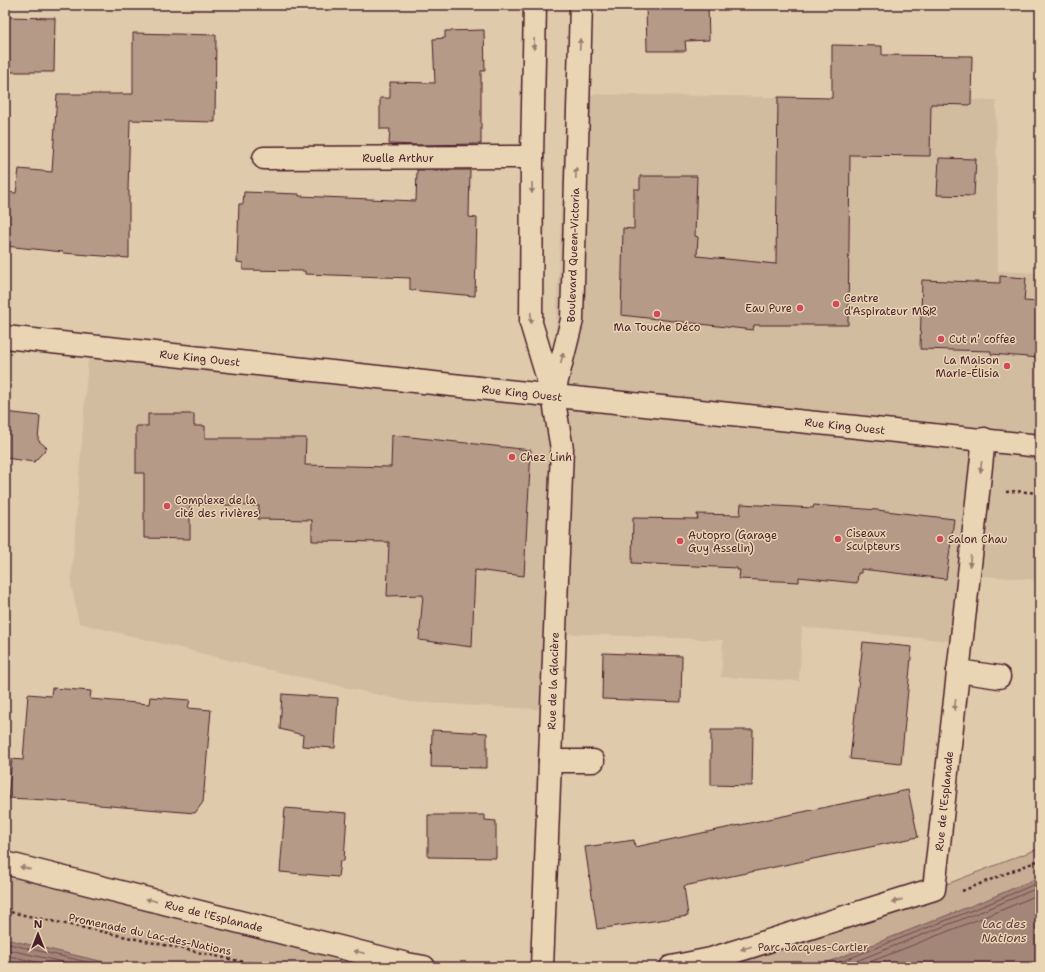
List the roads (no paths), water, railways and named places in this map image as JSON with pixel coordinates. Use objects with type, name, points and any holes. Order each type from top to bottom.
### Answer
[{"type":"street","points":[[535,5],[531,322],[553,396]]},
{"type":"street","name":"Boulevard Queen-Victoria","points":[[553,396],[572,320],[581,5]]},
{"type":"street","name":"Ruelle Arthur","points":[[264,158],[532,157]]},
{"type":"street","name":"Rue King Ouest","points":[[5,337],[553,396],[870,429],[984,439],[1040,446]]},
{"type":"street","name":"Rue de la Glacière","points":[[542,967],[562,449],[553,396]]},
{"type":"street","name":"Rue de l'Esplanade","points":[[671,967],[711,959],[934,889],[984,439]]},
{"type":"street","points":[[958,670],[999,676]]},
{"type":"street","points":[[550,761],[593,761]]},
{"type":"street","name":"Rue de l'Esplanade","points":[[5,863],[424,967]]},
{"type":"water","name":"Lac des Nations","points":[[1040,877],[1040,967],[816,967],[986,900]]},
{"type":"water","points":[[5,939],[125,967],[5,967]]},
{"type":"place","name":"Centre d'Aspirateur M&R","points":[[836,304]]},
{"type":"place","name":"Eau Pure","points":[[800,308]]},
{"type":"place","name":"Ma Touche Déco","points":[[657,314]]},
{"type":"place","name":"Cut n′ coffee","points":[[941,339]]},
{"type":"place","name":"La Maison Marie-Élisia","points":[[1007,366]]},
{"type":"place","name":"Chez Linh","points":[[512,457]]},
{"type":"place","name":"Complexe de la cité des rivières","points":[[167,506]]},
{"type":"place","name":"Ciseaux Sculpteurs","points":[[838,539]]},
{"type":"place","name":"Salon Chau","points":[[940,539]]},
{"type":"place","name":"Autopro (Garage Guy Asselin)","points":[[680,541]]},
{"type":"park label","name":"Parc Jacques-Cartier","points":[[813,947]]}]
